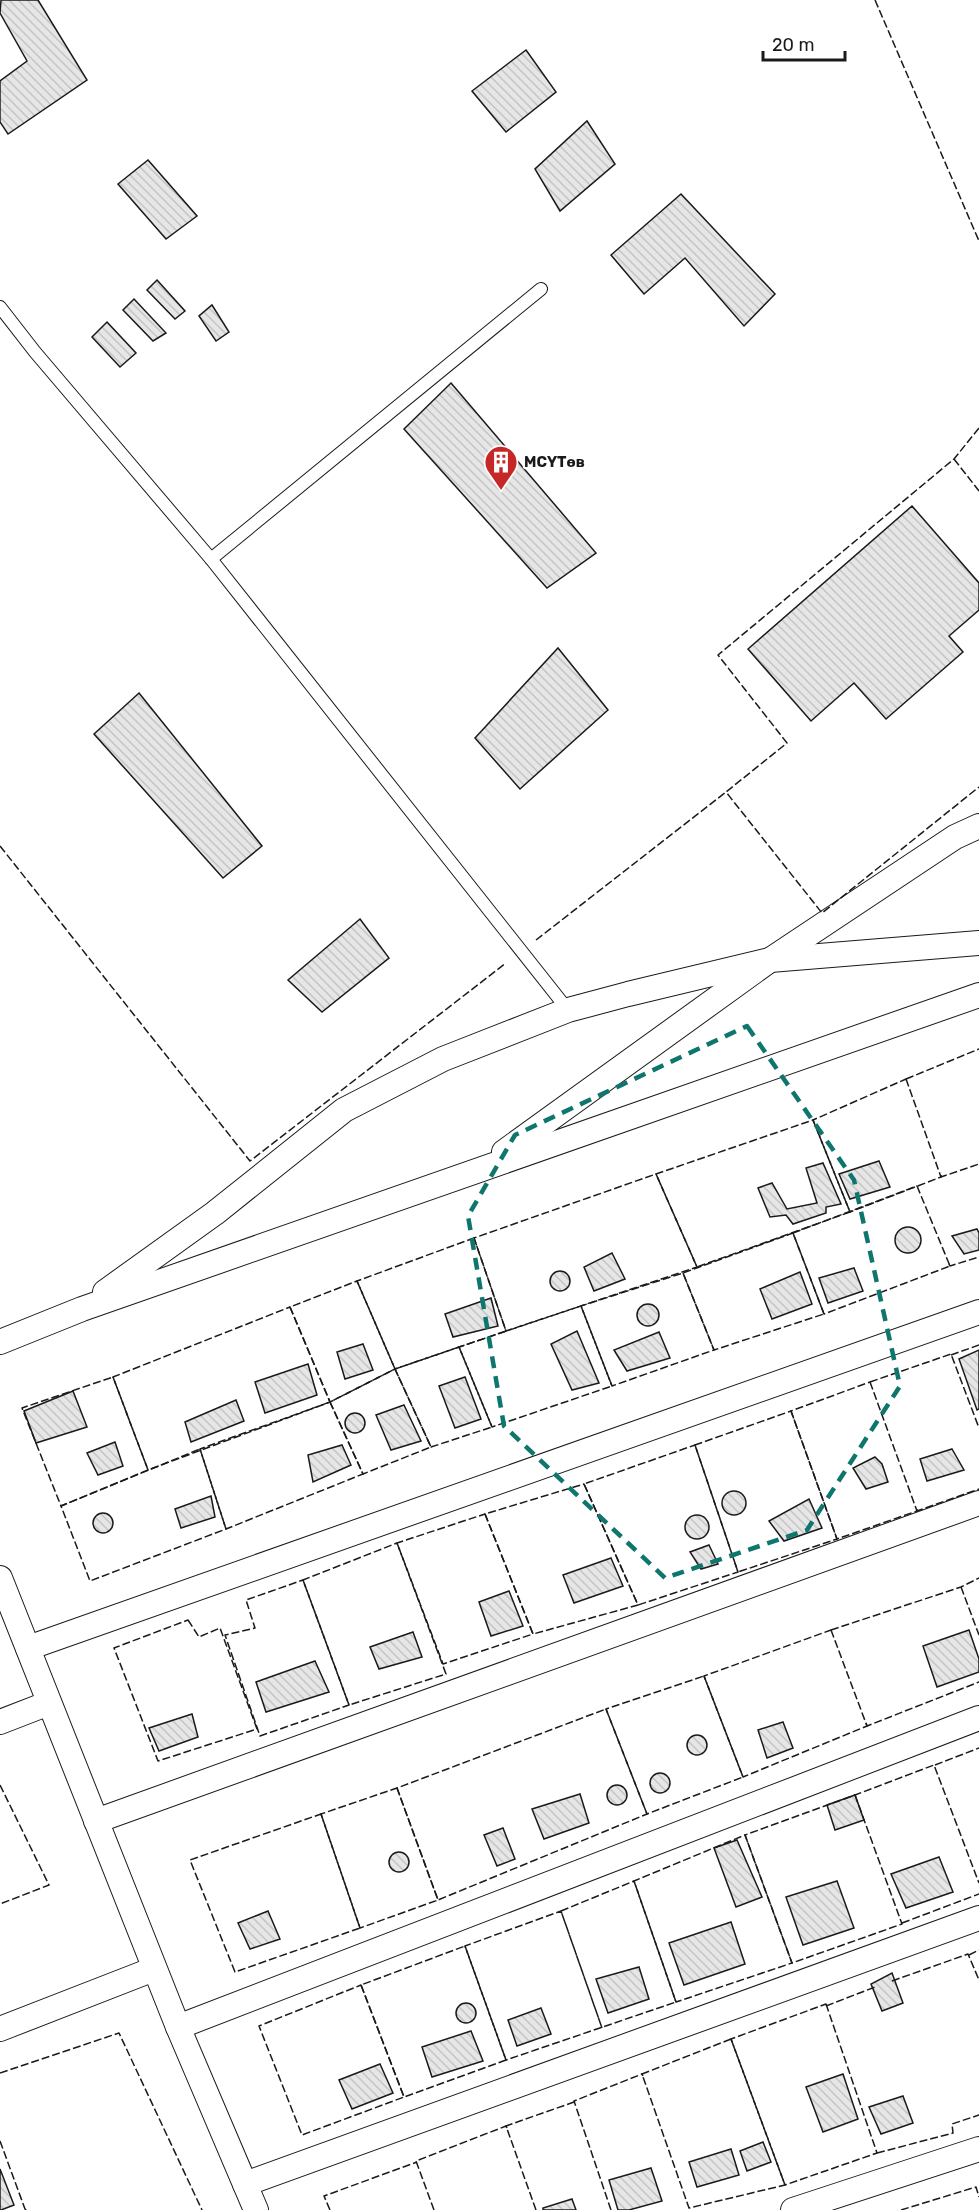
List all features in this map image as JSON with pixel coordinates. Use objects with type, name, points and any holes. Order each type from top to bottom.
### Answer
[{"type":"street","points":[[482,1168],[770,960],[956,837],[979,826]]},
{"type":"street","points":[[82,1309],[215,1213],[344,1110],[443,1059],[568,1010],[770,960],[979,943]]},
{"type":"street","points":[[0,1342],[82,1309],[979,995]]},
{"type":"street","points":[[28,1648],[979,1312]]},
{"type":"street","points":[[96,1821],[979,1503]]},
{"type":"street","points":[[0,1578],[154,1969],[255,2210]]},
{"type":"street","points":[[0,1722],[49,1702]]},
{"type":"street","points":[[178,2027],[979,1718]]},
{"type":"street","points":[[245,2184],[979,1918]]},
{"type":"street","points":[[0,2029],[154,1969]]},
{"type":"street","points":[[793,2210],[979,2149]]},
{"type":"lane","points":[[211,559],[541,288]]},
{"type":"lane","points":[[0,308],[211,559],[568,1010]]},
{"type":"highlighted area","points":[[747,1026],[854,1180],[900,1386],[807,1530],[665,1578],[504,1426],[468,1216],[515,1135]]},
{"type":"building","points":[[1,0],[38,0],[87,80],[8,134],[0,122],[0,81],[27,61],[0,13]]},
{"type":"building","points":[[526,50],[556,92],[506,132],[472,91]]},
{"type":"building","points":[[587,121],[615,164],[560,211],[535,169]]},
{"type":"building","points":[[148,160],[197,216],[166,239],[118,184]]},
{"type":"building","points":[[681,194],[775,294],[744,326],[685,258],[644,294],[611,255]]},
{"type":"building","points":[[157,280],[185,311],[175,319],[147,290]]},
{"type":"building","points":[[134,299],[166,333],[153,341],[123,310]]},
{"type":"building","points":[[212,305],[229,332],[216,341],[199,316]]},
{"type":"building","points":[[107,322],[136,353],[120,367],[92,337]]},
{"type":"building","name":"МСҮТөв","points":[[451,383],[596,553],[547,588],[404,429]]},
{"type":"building","points":[[912,506],[979,583],[979,610],[949,636],[963,652],[886,719],[854,683],[811,721],[748,649]]},
{"type":"building","points":[[558,648],[608,710],[520,789],[475,738]]},
{"type":"building","points":[[139,693],[262,846],[223,878],[94,734]]},
{"type":"building","points":[[360,919],[389,958],[322,1012],[288,980]]},
{"type":"building","points":[[879,1161],[890,1187],[850,1199],[839,1174]]},
{"type":"building","points":[[823,1163],[841,1204],[826,1207],[826,1213],[793,1224],[786,1215],[770,1217],[758,1188],[772,1183],[787,1209],[817,1203],[806,1168]]},
{"type":"building","points":[[908,1227],[917,1231],[921,1240],[917,1249],[908,1253],[899,1249],[895,1240],[899,1231]]},
{"type":"building","points":[[977,1229],[979,1250],[964,1254],[952,1236]]},
{"type":"building","points":[[612,1253],[625,1279],[594,1291],[584,1267]]},
{"type":"building","points":[[854,1268],[863,1291],[828,1303],[819,1278]]},
{"type":"building","points":[[556,1271],[564,1271],[570,1277],[570,1285],[564,1291],[556,1291],[550,1285],[550,1277]]},
{"type":"building","points":[[800,1272],[812,1304],[772,1319],[760,1289]]},
{"type":"building","points":[[491,1298],[498,1326],[453,1337],[445,1314]]},
{"type":"building","points":[[648,1304],[656,1307],[659,1315],[656,1323],[648,1326],[640,1323],[637,1315],[640,1307]]},
{"type":"building","points":[[577,1331],[599,1383],[572,1390],[551,1344]]},
{"type":"building","points":[[659,1332],[670,1358],[627,1371],[614,1350]]},
{"type":"building","points":[[363,1344],[373,1370],[345,1379],[337,1352]]},
{"type":"building","points":[[979,1350],[979,1409],[977,1410],[959,1359]]},
{"type":"building","points":[[308,1364],[317,1395],[265,1413],[255,1382]]},
{"type":"building","points":[[465,1377],[481,1419],[455,1428],[439,1386]]},
{"type":"building","points":[[73,1391],[87,1427],[36,1443],[24,1411]]},
{"type":"building","points":[[236,1400],[244,1421],[191,1442],[185,1422]]},
{"type":"building","points":[[404,1405],[421,1441],[391,1450],[376,1415]]},
{"type":"building","points":[[355,1413],[362,1416],[365,1423],[362,1430],[355,1433],[348,1430],[345,1423],[348,1416]]},
{"type":"building","points":[[115,1442],[123,1466],[98,1475],[87,1453]]},
{"type":"building","points":[[342,1445],[351,1465],[313,1482],[308,1455]]},
{"type":"building","points":[[952,1449],[964,1470],[927,1481],[920,1459]]},
{"type":"building","points":[[875,1457],[882,1464],[888,1482],[866,1489],[853,1468]]},
{"type":"building","points":[[734,1491],[743,1494],[746,1503],[743,1512],[734,1515],[725,1512],[722,1503],[725,1494]]},
{"type":"building","points":[[211,1496],[215,1517],[181,1528],[175,1509]]},
{"type":"building","points":[[809,1499],[822,1528],[784,1541],[769,1521]]},
{"type":"building","points":[[103,1513],[110,1516],[113,1523],[110,1530],[103,1533],[96,1530],[93,1523],[96,1516]]},
{"type":"building","points":[[697,1515],[702,1516],[708,1522],[708,1532],[702,1538],[697,1539],[692,1538],[686,1532],[685,1527],[686,1522],[692,1516]]},
{"type":"building","points":[[709,1545],[718,1564],[701,1569],[690,1552]]},
{"type":"building","points":[[611,1558],[623,1586],[574,1603],[563,1575]]},
{"type":"building","points":[[509,1591],[523,1626],[491,1636],[479,1602]]},
{"type":"building","points":[[969,1630],[979,1659],[979,1672],[937,1687],[923,1646]]},
{"type":"building","points":[[413,1632],[422,1657],[379,1669],[370,1647]]},
{"type":"building","points":[[315,1661],[329,1692],[266,1712],[256,1682]]},
{"type":"building","points":[[192,1714],[198,1737],[159,1751],[149,1728]]},
{"type":"building","points":[[783,1722],[793,1748],[767,1758],[758,1730]]},
{"type":"building","points":[[697,1735],[704,1738],[707,1745],[704,1752],[697,1755],[690,1752],[687,1745],[690,1738]]},
{"type":"building","points":[[660,1773],[667,1776],[670,1783],[667,1790],[660,1793],[653,1790],[650,1783],[653,1776]]},
{"type":"building","points":[[617,1785],[624,1788],[627,1795],[624,1802],[617,1805],[610,1802],[607,1795],[610,1788]]},
{"type":"building","points":[[580,1794],[589,1823],[544,1839],[532,1809]]},
{"type":"building","points":[[855,1795],[864,1820],[835,1830],[827,1805]]},
{"type":"building","points":[[503,1828],[515,1859],[497,1866],[484,1835]]},
{"type":"building","points":[[737,1840],[762,1897],[736,1907],[714,1848]]},
{"type":"building","points":[[399,1852],[406,1855],[409,1862],[406,1869],[399,1872],[392,1869],[389,1862],[392,1855]]},
{"type":"building","points":[[939,1857],[953,1892],[906,1908],[891,1874]]},
{"type":"building","points":[[837,1881],[854,1928],[803,1945],[786,1897]]},
{"type":"building","points":[[268,1911],[280,1939],[250,1949],[238,1923]]},
{"type":"building","points":[[731,1922],[745,1964],[684,1985],[669,1943]]},
{"type":"building","points":[[639,1967],[649,1999],[608,2013],[596,1979]]},
{"type":"building","points":[[892,1973],[903,2003],[882,2011],[871,1984]]},
{"type":"building","points":[[466,2003],[473,2006],[476,2013],[473,2020],[466,2023],[459,2020],[456,2013],[459,2006]]},
{"type":"building","points":[[541,2008],[551,2034],[517,2046],[508,2020]]},
{"type":"building","points":[[471,2031],[483,2061],[432,2077],[422,2047]]},
{"type":"building","points":[[380,2064],[393,2093],[352,2109],[339,2080]]},
{"type":"building","points":[[843,2074],[858,2119],[823,2132],[806,2087]]},
{"type":"building","points":[[903,2096],[913,2123],[881,2134],[869,2107]]},
{"type":"building","points":[[763,2142],[771,2162],[747,2171],[740,2151]]},
{"type":"building","points":[[731,2149],[739,2175],[697,2187],[689,2162]]},
{"type":"building","points":[[651,2168],[662,2201],[629,2210],[618,2210],[609,2180]]},
{"type":"building","points":[[0,2169],[14,2205],[1,2210],[0,2210]]},
{"type":"building","points":[[572,2199],[576,2210],[543,2210],[543,2208]]},
{"type":"fence","points":[[875,0],[979,241]]},
{"type":"fence","points":[[979,428],[954,459],[718,655],[787,743],[726,792],[822,913],[979,787]]},
{"type":"fence","points":[[954,459],[979,491]]},
{"type":"fence","points":[[536,940],[726,792]]},
{"type":"fence","points":[[0,846],[250,1161],[506,963]]},
{"type":"fence","points":[[906,1079],[979,1049]]},
{"type":"fence","points":[[906,1079],[941,1177],[850,1212],[813,1120],[906,1079]]},
{"type":"fence","points":[[813,1120],[850,1212],[697,1267],[656,1174],[813,1120]]},
{"type":"fence","points":[[941,1175],[941,1177],[979,1164]]},
{"type":"fence","points":[[656,1174],[697,1267],[506,1331],[474,1238],[656,1174]]},
{"type":"fence","points":[[917,1186],[950,1266],[824,1314],[793,1233],[917,1186]]},
{"type":"fence","points":[[793,1233],[824,1314],[714,1350],[683,1273],[793,1233]]},
{"type":"fence","points":[[474,1238],[506,1331],[395,1369],[357,1281],[474,1238]]},
{"type":"fence","points":[[949,1264],[950,1266],[979,1257]]},
{"type":"fence","points":[[683,1273],[714,1350],[612,1386],[581,1306],[683,1273]]},
{"type":"fence","points":[[357,1281],[395,1369],[330,1402],[290,1307],[357,1281]]},
{"type":"fence","points":[[581,1306],[612,1386],[492,1427],[459,1347],[581,1306]]},
{"type":"fence","points":[[290,1307],[330,1402],[148,1470],[113,1377],[290,1307]]},
{"type":"fence","points":[[951,1355],[979,1345]]},
{"type":"fence","points":[[459,1347],[492,1427],[431,1447],[395,1369],[459,1347]]},
{"type":"fence","points":[[870,1382],[951,1354],[979,1428]]},
{"type":"fence","points":[[395,1369],[431,1447],[363,1474],[330,1402],[395,1369]]},
{"type":"fence","points":[[113,1377],[148,1470],[61,1506],[22,1408],[113,1377]]},
{"type":"fence","points":[[870,1382],[917,1511],[837,1539],[791,1411],[870,1382]]},
{"type":"fence","points":[[330,1402],[363,1474],[226,1529],[200,1449],[330,1402]]},
{"type":"fence","points":[[791,1411],[837,1539],[738,1572],[695,1445],[791,1411]]},
{"type":"fence","points":[[695,1445],[738,1572],[638,1605],[584,1484],[695,1445]]},
{"type":"fence","points":[[200,1449],[226,1529],[90,1581],[61,1506],[200,1449]]},
{"type":"fence","points":[[584,1484],[638,1605],[533,1634],[485,1514],[584,1484]]},
{"type":"fence","points":[[917,1509],[917,1511],[979,1489]]},
{"type":"fence","points":[[485,1514],[533,1634],[443,1664],[397,1543],[485,1514]]},
{"type":"fence","points":[[397,1543],[446,1674],[349,1705],[303,1580],[397,1543]]},
{"type":"fence","points":[[831,1630],[961,1587],[979,1578]]},
{"type":"fence","points":[[303,1580],[349,1705],[260,1736],[225,1635],[255,1628],[246,1600],[303,1580]]},
{"type":"fence","points":[[961,1587],[979,1635]]},
{"type":"fence","points":[[188,1620],[199,1637],[220,1628],[257,1729],[158,1761],[114,1648],[188,1620]]},
{"type":"fence","points":[[831,1630],[867,1726],[743,1777],[704,1676],[831,1630]]},
{"type":"fence","points":[[704,1676],[743,1777],[647,1814],[606,1709],[704,1676]]},
{"type":"fence","points":[[866,1723],[867,1726],[979,1682]]},
{"type":"fence","points":[[606,1709],[647,1814],[438,1900],[397,1788],[606,1709]]},
{"type":"fence","points":[[935,1765],[979,1748]]},
{"type":"fence","points":[[856,1796],[934,1765],[979,1883]]},
{"type":"fence","points":[[0,1785],[49,1885],[0,1904]]},
{"type":"fence","points":[[397,1788],[438,1900],[360,1928],[321,1814],[397,1788]]},
{"type":"fence","points":[[855,1795],[902,1924],[792,1963],[745,1835],[855,1795]]},
{"type":"fence","points":[[321,1814],[360,1928],[235,1972],[190,1860],[321,1814]]},
{"type":"fence","points":[[745,1835],[792,1963],[676,2002],[634,1881],[745,1835]]},
{"type":"fence","points":[[602,2028],[561,1911],[465,1946],[506,2060],[676,2002],[634,1881],[561,1911],[602,2028]]},
{"type":"fence","points":[[902,1923],[979,1894]]},
{"type":"fence","points":[[465,1946],[506,2060],[404,2097],[361,1985],[465,1946]]},
{"type":"fence","points":[[969,1955],[979,1950]]},
{"type":"fence","points":[[892,1981],[968,1954],[979,1980]]},
{"type":"fence","points":[[361,1985],[404,2097],[302,2135],[259,2026],[361,1985]]},
{"type":"fence","points":[[826,2006],[875,1987]]},
{"type":"fence","points":[[826,2004],[877,2153],[785,2185],[731,2039],[826,2004]]},
{"type":"fence","points":[[0,2073],[119,2033],[202,2210]]},
{"type":"fence","points":[[731,2039],[785,2185],[689,2208],[642,2074],[731,2039]]},
{"type":"fence","points":[[611,2210],[574,2101],[642,2074],[643,2076]]},
{"type":"fence","points":[[536,2210],[506,2126],[574,2102]]},
{"type":"fence","points":[[877,2153],[953,2133],[952,2124],[979,2115]]},
{"type":"fence","points":[[434,2210],[416,2161],[506,2126],[507,2128]]},
{"type":"fence","points":[[0,2141],[26,2210],[23,2210]]},
{"type":"fence","points":[[330,2210],[324,2196],[417,2162]]},
{"type":"fence","points":[[901,2210],[976,2187],[979,2197]]},
{"type":"place","name":"МСҮТөв","points":[[501,491]]}]
